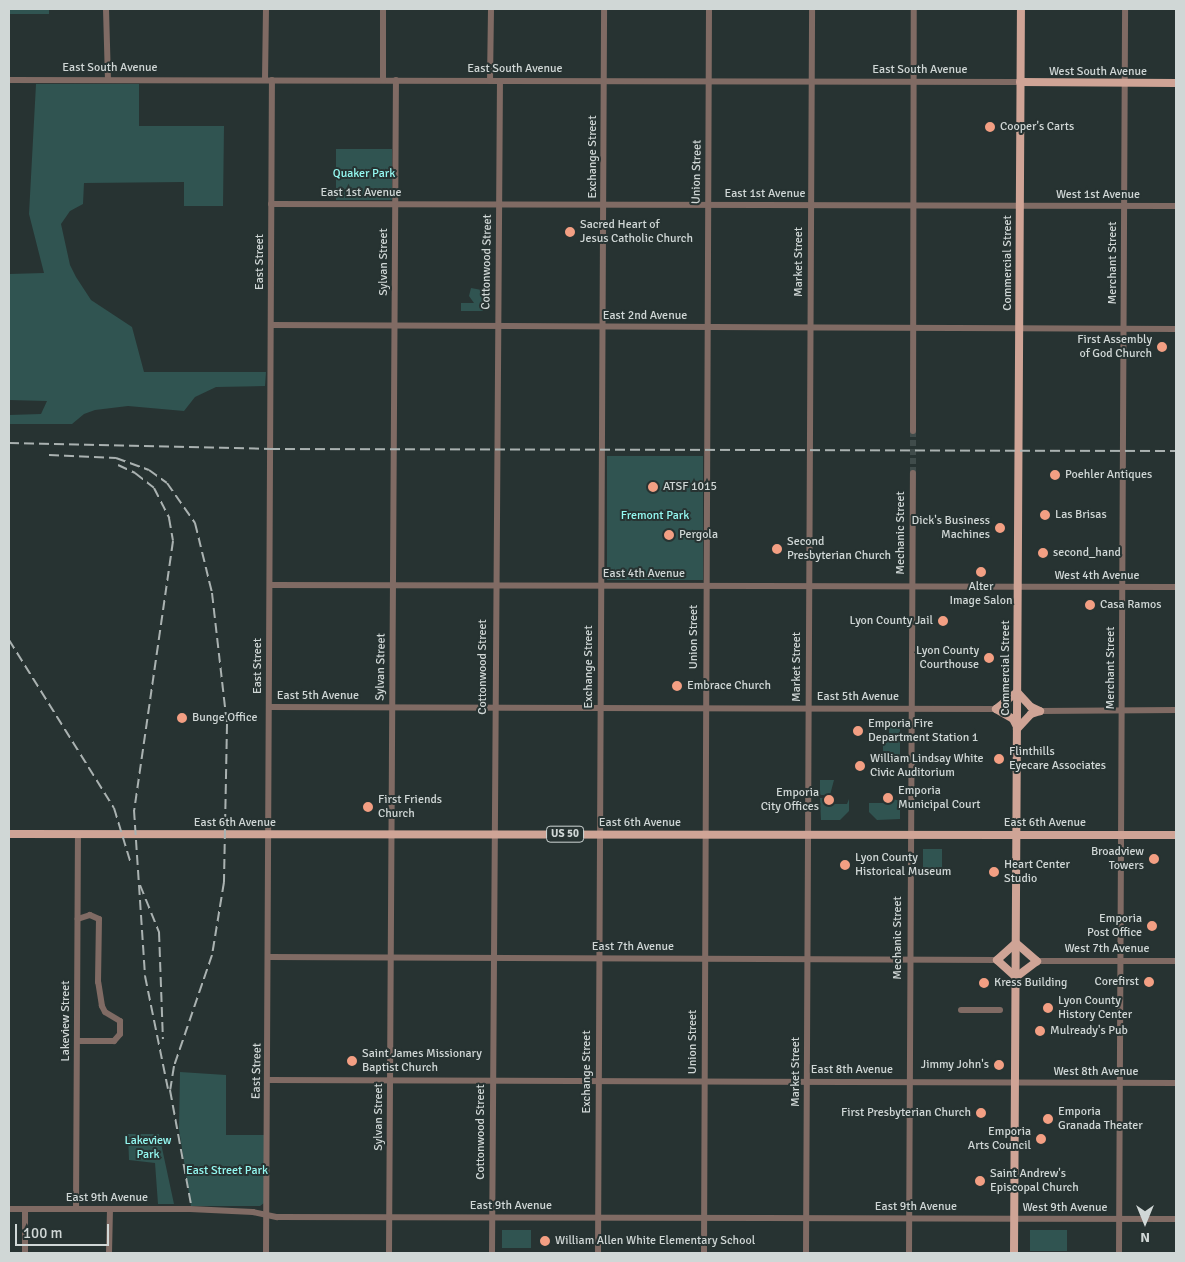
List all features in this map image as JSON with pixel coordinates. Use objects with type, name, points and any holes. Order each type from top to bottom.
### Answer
[{"type":"main road","name":"Commercial Street","points":[[1014,1253],[1021,9]]},
{"type":"main road","name":"West South Avenue","points":[[1020,82],[1176,83]]},
{"type":"main road","points":[[1017,692],[1031,707],[1040,711],[1031,714],[1017,729],[1013,720],[996,709],[1017,692]]},
{"type":"main road","name":"East 6th Avenue","points":[[9,834],[1121,835]]},
{"type":"main road","name":"US 50","points":[[1121,835],[1176,835]]},
{"type":"main road","points":[[1016,944],[1037,961],[1016,977],[996,960],[1016,944]]},
{"type":"street","points":[[106,9],[108,79]]},
{"type":"street","name":"East Street","points":[[266,9],[271,204],[268,834],[270,957],[266,1253]]},
{"type":"street","points":[[383,9],[383,80]]},
{"type":"street","points":[[490,81],[491,9]]},
{"type":"street","name":"Exchange Street","points":[[598,1253],[604,9]]},
{"type":"street","name":"Union Street","points":[[704,1253],[709,9]]},
{"type":"street","name":"Market Street","points":[[806,1253],[812,9]]},
{"type":"street","points":[[913,431],[914,9]]},
{"type":"street","name":"Merchant Street","points":[[1119,1253],[1125,9]]},
{"type":"street","name":"East South Avenue","points":[[9,80],[1020,82]]},
{"type":"street","name":"Sylvan Street","points":[[389,1253],[390,834],[396,326],[396,80]]},
{"type":"street","name":"Cottonwood Street","points":[[492,1253],[494,708],[500,81]]},
{"type":"street","name":"East 1st Avenue","points":[[271,204],[1020,206]]},
{"type":"street","name":"West 1st Avenue","points":[[1020,206],[1176,206]]},
{"type":"street","name":"East 2nd Avenue","points":[[270,325],[1176,329]]},
{"type":"street","name":"Mechanic Street","points":[[910,1253],[908,1082],[913,473]]},
{"type":"street","name":"East 4th Avenue","points":[[270,585],[1018,587]]},
{"type":"street","name":"West 4th Avenue","points":[[1018,587],[1176,588]]},
{"type":"street","name":"East 5th Avenue","points":[[269,707],[996,709]]},
{"type":"street","points":[[1040,711],[1176,710]]},
{"type":"street","name":"Lakeview Street","points":[[76,1209],[78,834]]},
{"type":"street","points":[[77,1041],[114,1041],[120,1034],[120,1021],[105,1012],[102,1006],[98,982],[99,919],[90,915],[78,919]]},
{"type":"street","name":"East 7th Avenue","points":[[270,957],[996,960]]},
{"type":"street","name":"West 7th Avenue","points":[[1037,961],[1176,961]]},
{"type":"street","points":[[961,1010],[1000,1010]]},
{"type":"street","name":"East 8th Avenue","points":[[268,1080],[1015,1082]]},
{"type":"street","name":"West 8th Avenue","points":[[1015,1082],[1176,1083]]},
{"type":"street","name":"East 9th Avenue","points":[[9,1208],[389,1217],[1015,1219]]},
{"type":"street","points":[[25,1209],[25,1253]]},
{"type":"street","points":[[109,1253],[110,1209]]},
{"type":"street","name":"West 9th Avenue","points":[[1015,1219],[1176,1219]]},
{"type":"green space","points":[[9,9],[49,9],[49,14],[9,14]]},
{"type":"green space","points":[[36,84],[139,84],[139,126],[224,126],[223,206],[184,206],[184,182],[84,183],[83,204],[70,211],[61,224],[70,265],[76,277],[91,300],[132,327],[144,372],[266,372],[265,386],[216,387],[195,397],[184,411],[128,406],[95,410],[84,414],[72,424],[9,424],[9,415],[41,414],[47,401],[9,400],[9,274],[44,273],[29,214]]},
{"type":"green space","name":"Quaker Park","points":[[336,149],[392,149],[392,200],[336,200]]},
{"type":"green space","points":[[471,288],[487,291],[483,311],[461,311],[461,303],[474,303],[469,296]]},
{"type":"green space","name":"Fremont Park","points":[[607,456],[703,456],[703,580],[607,580]]},
{"type":"green space","points":[[885,721],[900,721],[900,759],[883,759],[883,739],[889,739],[889,726],[885,726]]},
{"type":"green space","points":[[820,780],[834,780],[830,795],[820,795]]},
{"type":"green space","points":[[820,798],[830,798],[831,804],[847,804],[849,799],[849,811],[840,820],[821,820]]},
{"type":"green space","points":[[889,798],[900,801],[900,819],[877,820],[869,812],[869,803],[888,803]]},
{"type":"green space","points":[[923,849],[942,849],[942,876],[923,876]]},
{"type":"green space","name":"East Street Park","points":[[180,1072],[226,1075],[226,1135],[264,1135],[264,1203],[260,1206],[191,1206],[179,1129]]},
{"type":"green space","name":"Lakeview Park","points":[[128,1134],[159,1134],[174,1204],[158,1204],[155,1163],[129,1160]]},
{"type":"green space","points":[[502,1230],[531,1230],[531,1248],[502,1248]]},
{"type":"green space","points":[[1030,1230],[1067,1230],[1067,1251],[1030,1251]]},
{"type":"tunnel","points":[[913,431],[913,473]]},
{"type":"railway","points":[[9,443],[270,449],[1176,451]]},
{"type":"railway","points":[[49,455],[116,458],[149,470],[167,483],[195,523],[212,593],[227,724],[224,882],[212,955],[174,1066],[170,1090],[191,1204]]},
{"type":"railway","points":[[118,465],[135,473],[154,488],[169,518],[173,541],[134,810],[145,976],[168,1089]]},
{"type":"railway","points":[[9,640],[114,808],[131,864]]},
{"type":"railway","points":[[140,885],[159,932],[163,1039]]},
{"type":"place","name":"Cooper's Carts","points":[[990,127]]},
{"type":"place","name":"Sacred Heart of Jesus Catholic Church","points":[[570,232]]},
{"type":"place","name":"First Assembly of God Church","points":[[1162,347]]},
{"type":"place","name":"Poehler Antiques","points":[[1055,475]]},
{"type":"place","name":"ATSF 1015","points":[[653,487]]},
{"type":"place","name":"Las Brisas","points":[[1045,515]]},
{"type":"place","name":"Dick's Business Machines","points":[[1000,528]]},
{"type":"place","name":"Pergola","points":[[669,535]]},
{"type":"place","name":"Second Presbyterian Church","points":[[777,549]]},
{"type":"place","name":"second_hand","points":[[1043,553]]},
{"type":"place","name":"Alter Image Salon","points":[[981,572]]},
{"type":"place","name":"Casa Ramos","points":[[1090,605]]},
{"type":"place","name":"Lyon County Jail","points":[[943,621]]},
{"type":"place","name":"Lyon County Courthouse","points":[[989,658]]},
{"type":"place","name":"Embrace Church","points":[[677,686]]},
{"type":"place","name":"Bunge Office","points":[[182,718]]},
{"type":"place","name":"Emporia Fire Department Station 1","points":[[858,731]]},
{"type":"place","name":"Flinthills Eyecare Associates","points":[[999,759]]},
{"type":"place","name":"William Lindsay White Civic Auditorium","points":[[860,766]]},
{"type":"place","name":"Emporia Municipal Court","points":[[888,798]]},
{"type":"place","name":"Emporia City Offices","points":[[829,800]]},
{"type":"place","name":"First Friends Church","points":[[368,807]]},
{"type":"place","name":"Broadview Towers","points":[[1154,859]]},
{"type":"place","name":"Lyon County Historical Museum","points":[[845,865]]},
{"type":"place","name":"Heart Center Studio","points":[[994,872]]},
{"type":"place","name":"Emporia Post Office","points":[[1152,926]]},
{"type":"place","name":"Corefirst","points":[[1149,982]]},
{"type":"place","name":"Kress Building","points":[[984,983]]},
{"type":"place","name":"Lyon County History Center","points":[[1048,1008]]},
{"type":"place","name":"Mulready's Pub","points":[[1040,1031]]},
{"type":"place","name":"Saint James Missionary Baptist Church","points":[[352,1061]]},
{"type":"place","name":"Jimmy John's","points":[[999,1065]]},
{"type":"place","name":"First Presbyterian Church","points":[[981,1113]]},
{"type":"place","name":"Emporia Granada Theater","points":[[1048,1119]]},
{"type":"place","name":"Emporia Arts Council","points":[[1041,1139]]},
{"type":"place","name":"Saint Andrew's Episcopal Church","points":[[980,1181]]},
{"type":"place","name":"William Allen White Elementary School","points":[[545,1241]]}]
